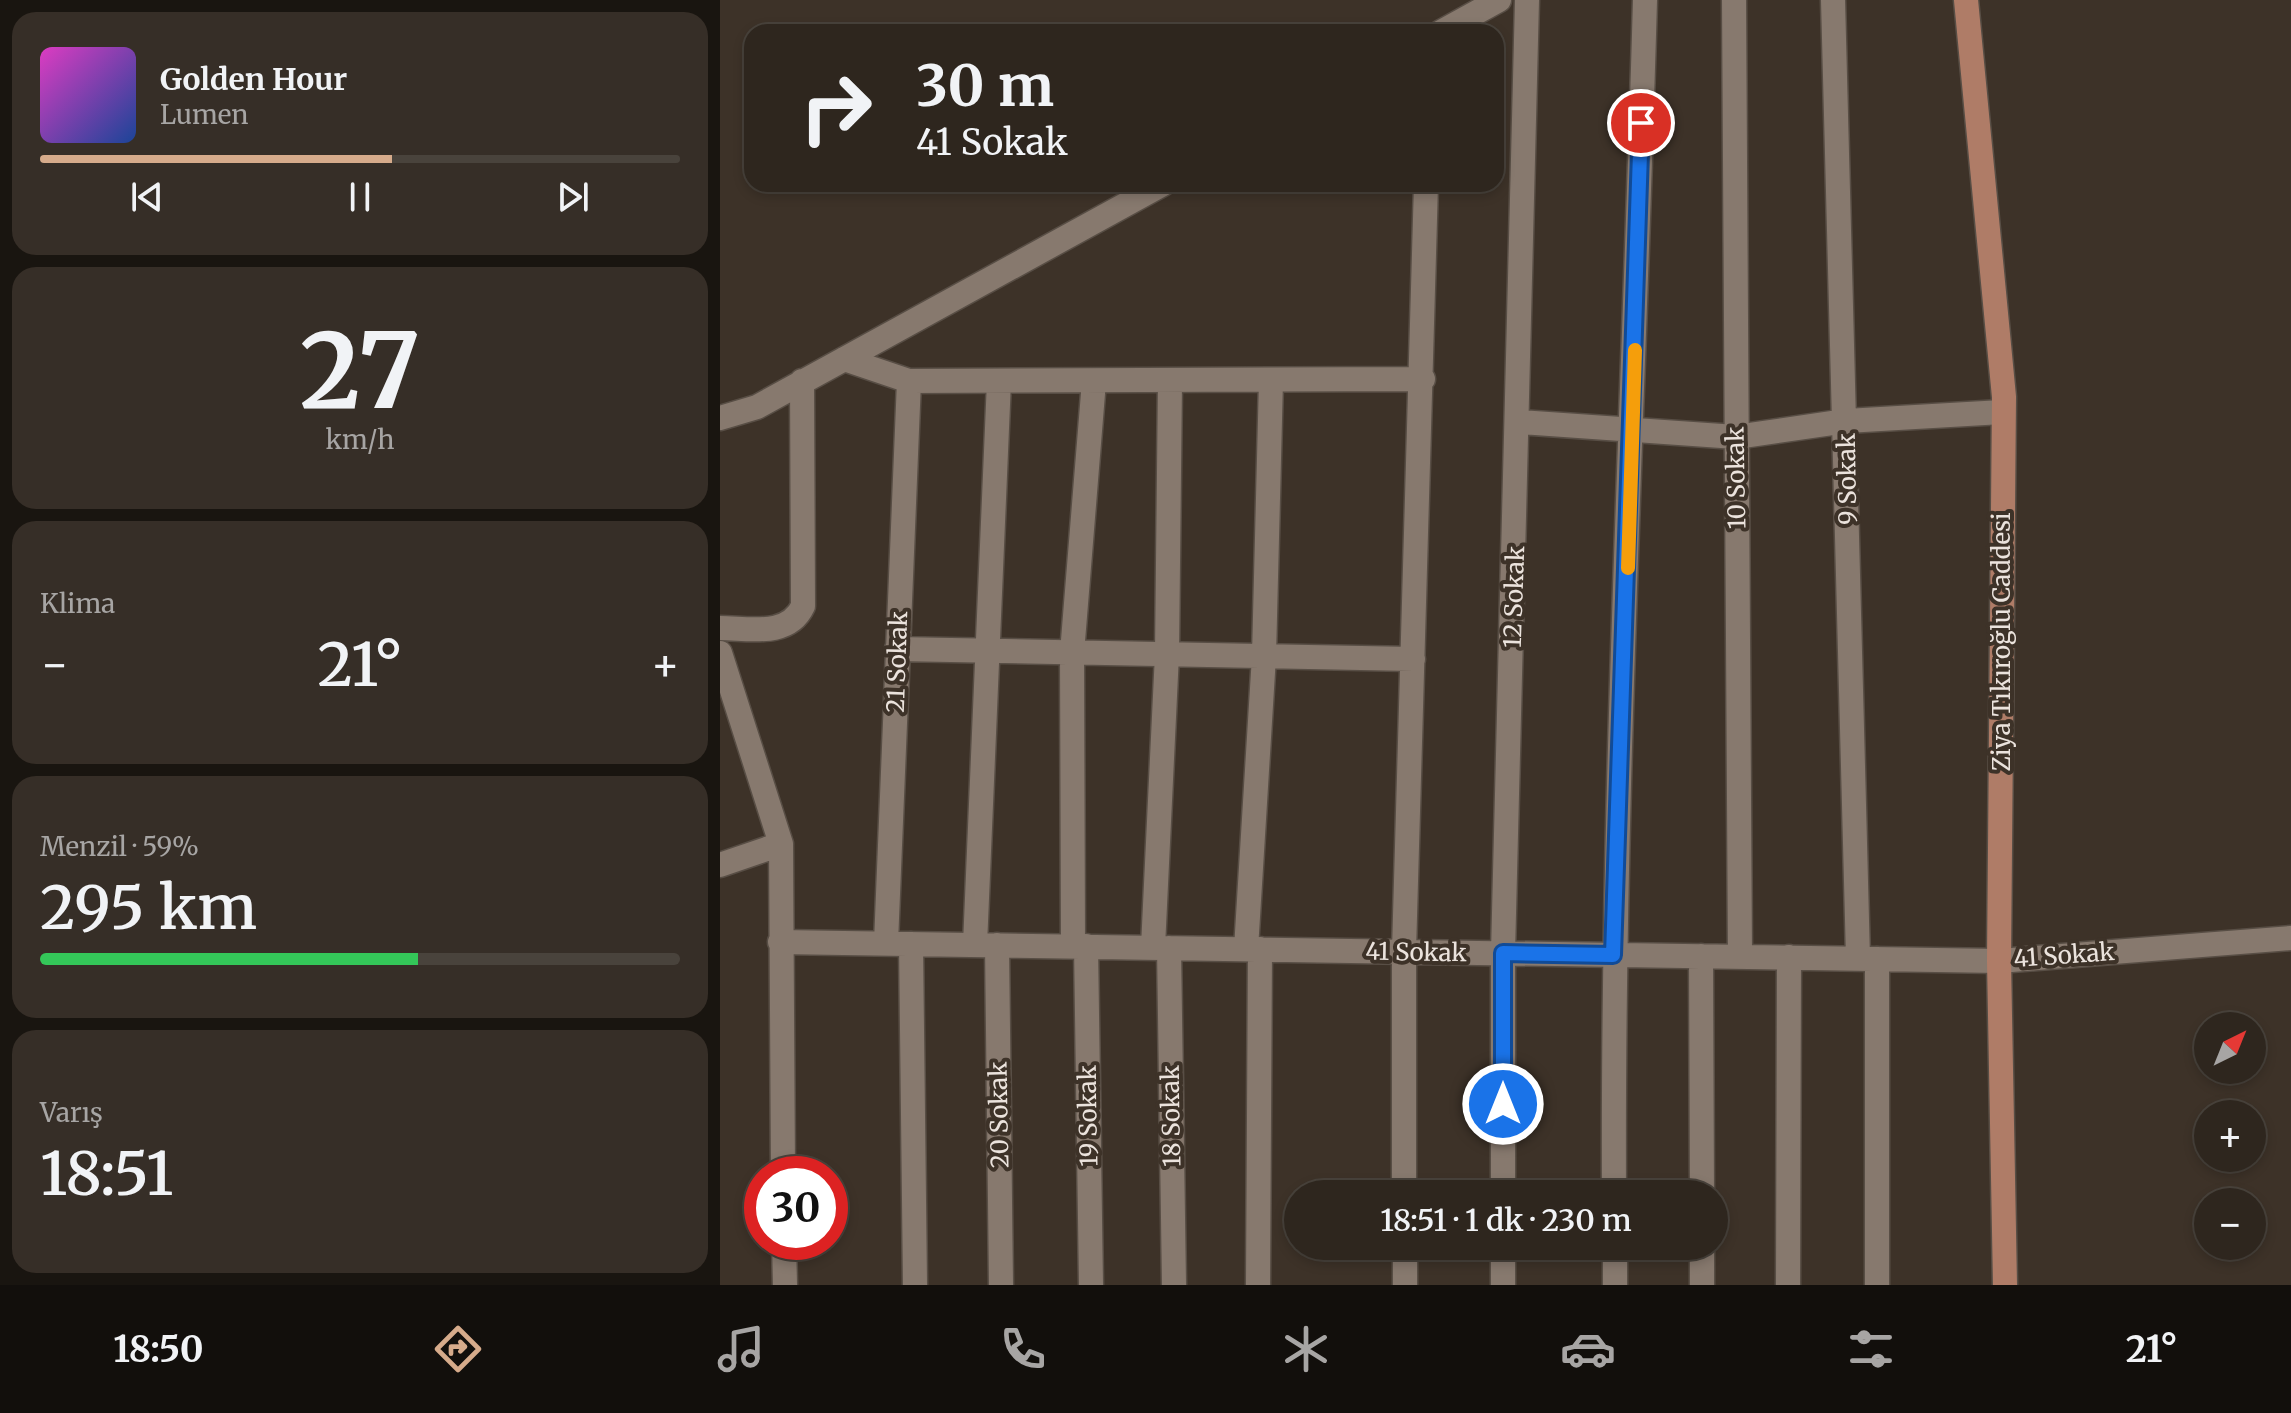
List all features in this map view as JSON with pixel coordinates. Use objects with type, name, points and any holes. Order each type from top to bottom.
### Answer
[{"type":"main road","name":"Ziya Tıkıroğlu Caddesi","points":[[1966,0],[2002,371],[1999,961],[2005,1285]]},
{"type":"street","points":[[1456,24],[1499,0]]},
{"type":"street","name":"12 Sokak","points":[[1503,1180],[1503,953],[1519,422],[1527,0]]},
{"type":"street","points":[[1614,1180],[1613,955],[1633,432],[1645,0]]},
{"type":"street","name":"10 Sokak","points":[[1734,0],[1740,957]]},
{"type":"street","name":"9 Sokak","points":[[1833,0],[1877,1285]]},
{"type":"street","points":[[720,418],[757,407],[1148,192]]},
{"type":"street","points":[[1404,1180],[1404,951],[1423,379],[1426,192]]},
{"type":"street","points":[[844,359],[909,381],[1423,379]]},
{"type":"street","points":[[1258,1285],[1253,949],[1271,380]]},
{"type":"street","points":[[720,628],[783,628],[795,620],[803,606],[802,381]]},
{"type":"street","name":"21 Sokak","points":[[886,943],[909,381]]},
{"type":"street","name":"20 Sokak","points":[[999,381],[985,651],[986,945],[1001,1285]]},
{"type":"street","name":"19 Sokak","points":[[1091,1285],[1072,653],[1094,381]]},
{"type":"street","name":"18 Sokak","points":[[1170,381],[1161,948],[1174,1285]]},
{"type":"street","points":[[1519,422],[1736,437],[1846,421],[2002,412]]},
{"type":"street","points":[[897,649],[1413,659]]},
{"type":"street","points":[[720,653],[781,844],[783,1156]]},
{"type":"street","points":[[720,865],[781,844]]},
{"type":"street","name":"41 Sokak","points":[[780,942],[1999,961],[2291,938]]},
{"type":"street","points":[[911,944],[915,1285]]},
{"type":"street","points":[[1701,956],[1702,1180]]},
{"type":"street","points":[[1788,1285],[1789,957]]},
{"type":"street","points":[[784,1260],[785,1285]]},
{"type":"street","points":[[1405,1260],[1405,1285]]},
{"type":"street","points":[[1503,1260],[1503,1285]]},
{"type":"street","points":[[1615,1260],[1615,1285]]},
{"type":"street","points":[[1702,1260],[1702,1285]]},
{"type":"slow traffic","points":[[1628,568],[1635,350]]},
{"type":"route","points":[[1503,1104],[1503,953],[1613,955],[1641,123]]}]
